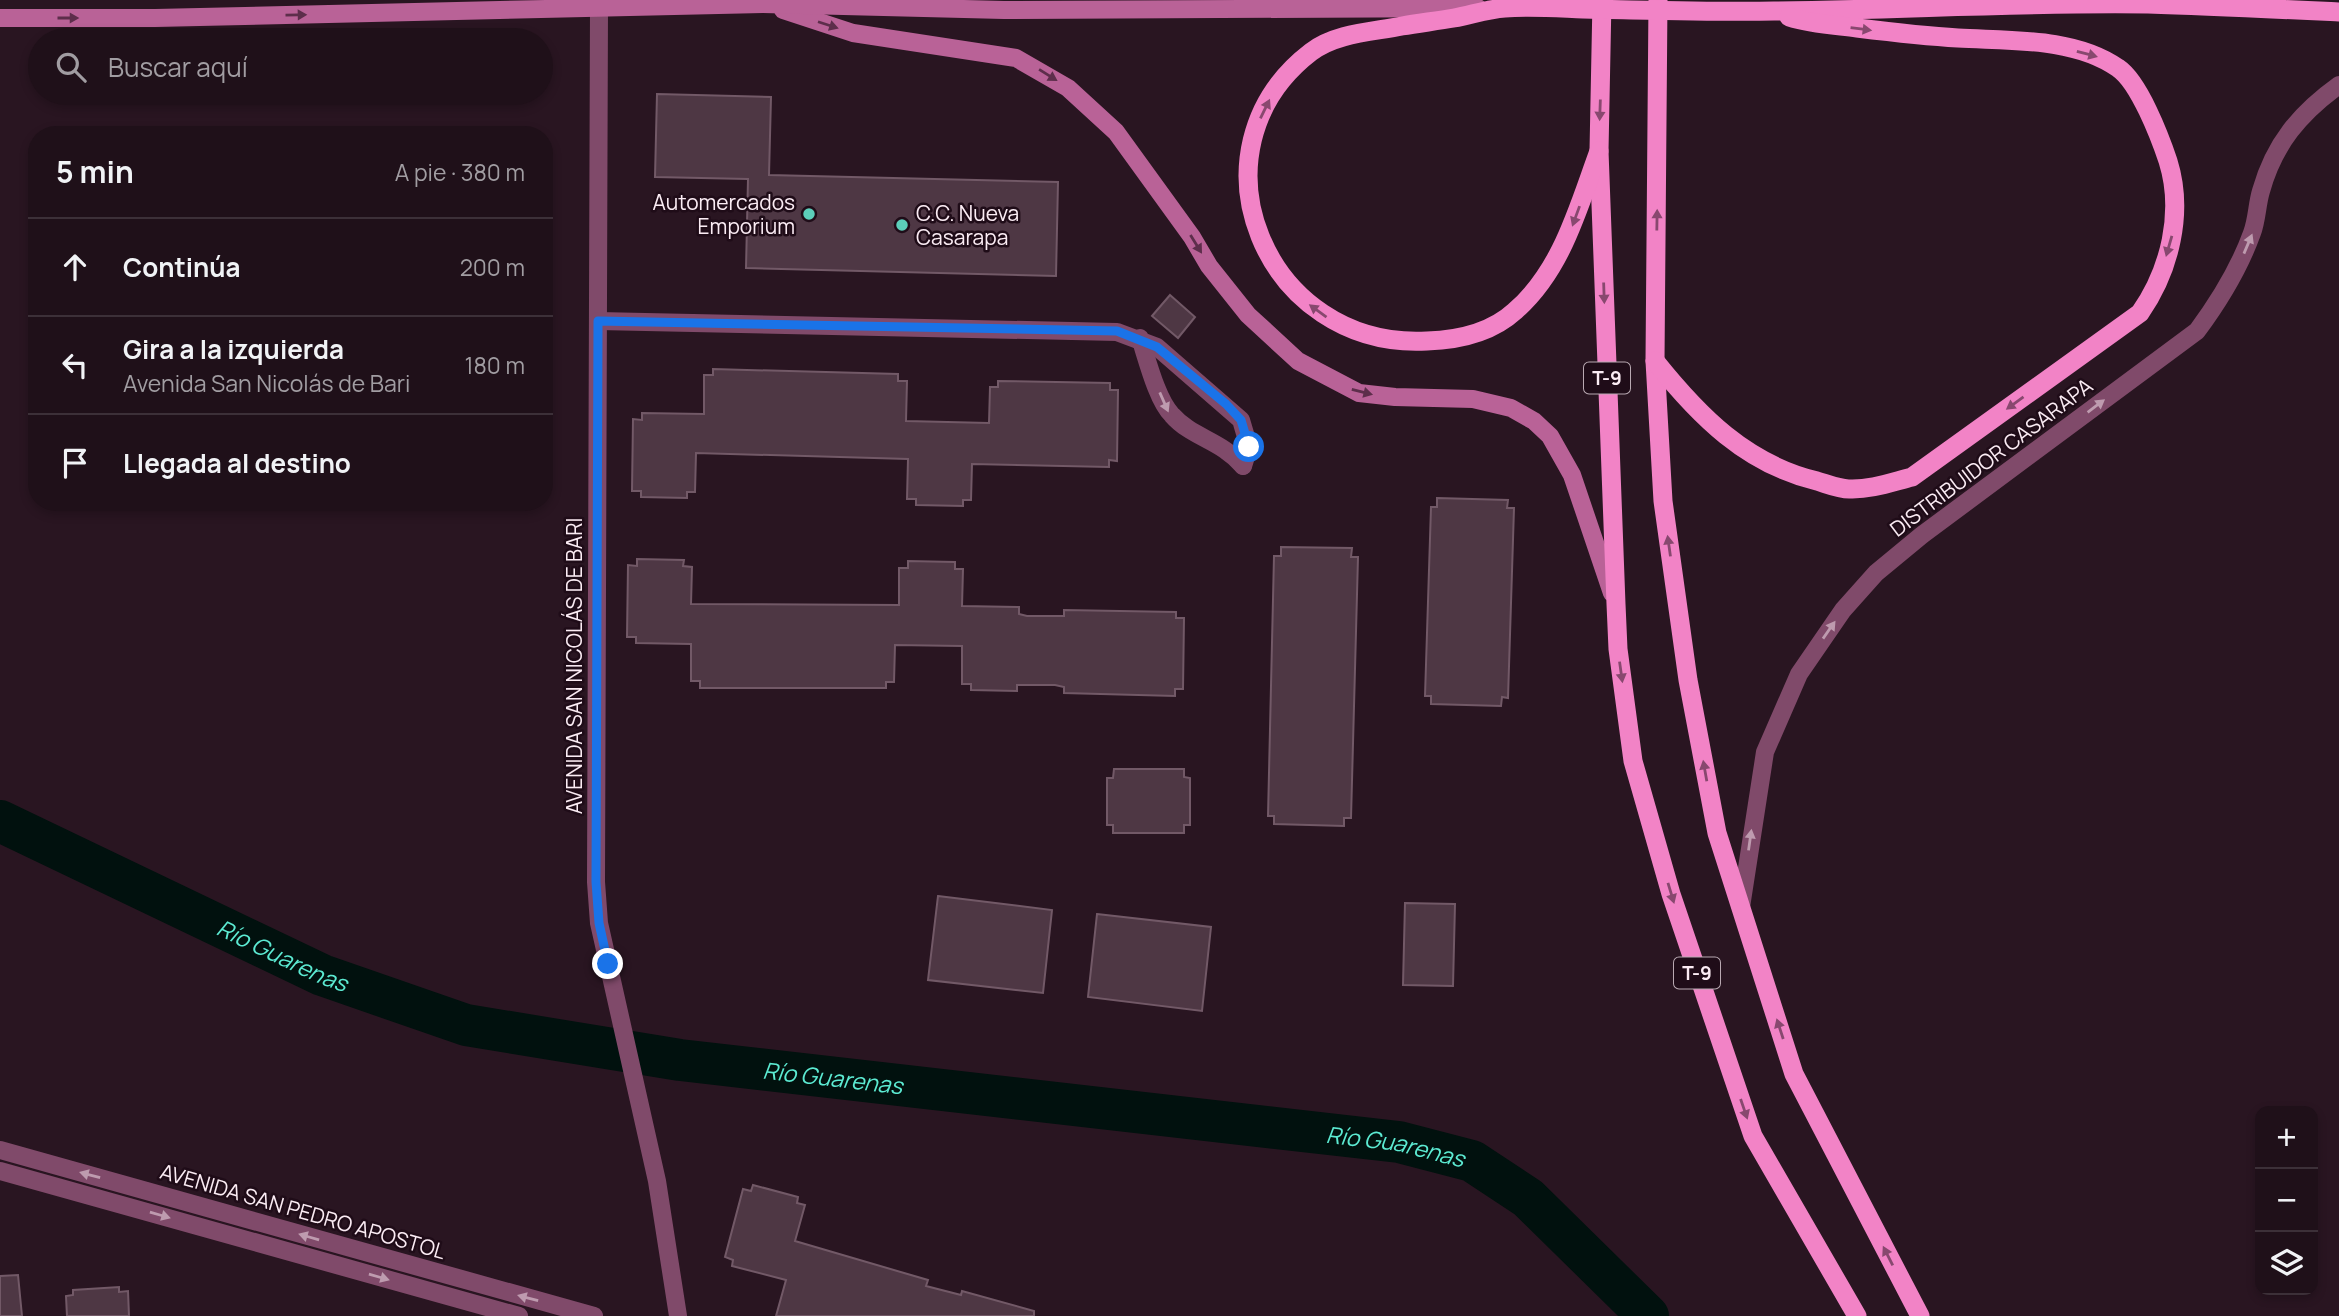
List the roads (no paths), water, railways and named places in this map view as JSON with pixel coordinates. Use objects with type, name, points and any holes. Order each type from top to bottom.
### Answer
[{"type":"highway","name":"T-9","points":[[1602,0],[1599,152],[1616,604],[1618,649],[1633,761],[1671,894],[1753,1136],[1857,1316]]},
{"type":"highway","name":"T-9","points":[[1658,0],[1656,361],[1663,501],[1688,680],[1717,833],[1794,1074],[1920,1316]]},
{"type":"highway","points":[[1599,152],[1567,240],[1548,273],[1519,309],[1502,322],[1477,333],[1446,340],[1414,342],[1368,337],[1319,313],[1277,273],[1262,243],[1253,216],[1251,153],[1258,125],[1271,98],[1291,69],[1316,48],[1349,35],[1503,8],[1771,11],[2144,4],[2339,12]]},
{"type":"highway","points":[[1656,361],[1688,402],[1724,437],[1760,460],[1803,478],[1848,489],[1882,485],[1912,477],[2140,313],[2155,291],[2172,235],[2175,201],[2172,175],[2163,146],[2145,108],[2121,70],[2092,53],[2043,45],[1809,24],[1771,11]]},
{"type":"main road","points":[[763,4],[853,33],[1016,58],[1068,88],[1115,132],[1192,237],[1209,267],[1248,315],[1298,360],[1359,393],[1395,397],[1473,399],[1511,408],[1534,421],[1550,436],[1572,475],[1616,604]]},
{"type":"main road","points":[[0,18],[763,4],[1004,10],[1503,8]]},
{"type":"street","name":"AVENIDA SAN NICOLÁS DE BARI","points":[[598,8],[596,882],[599,923],[657,1181],[678,1316]]},
{"type":"street","name":"DISTRIBUIDOR CASARAPA","points":[[1741,907],[1765,752],[1799,674],[1843,610],[1876,573],[1922,535],[2197,331],[2223,296],[2249,241],[2271,158],[2291,126],[2339,85]]},
{"type":"street","points":[[598,321],[1117,331],[1140,338],[1171,358],[1241,420],[1249,447],[1243,466],[1222,445],[1200,435],[1170,414],[1140,338]]},
{"type":"street","name":"AVENIDA SAN PEDRO APOSTOL","points":[[0,1150],[594,1316]]},
{"type":"street","name":"AVENIDA SAN PEDRO APOSTOL","points":[[0,1171],[519,1316]]},
{"type":"waterway","name":"Río Guarenas","points":[[0,821],[322,975],[466,1025],[680,1060],[1399,1142],[1472,1161],[1528,1198],[1648,1316]]},
{"type":"place","name":"Automercados Emporium","points":[[809,214]]},
{"type":"place","name":"C.C. Nueva Casarapa","points":[[902,225]]}]
